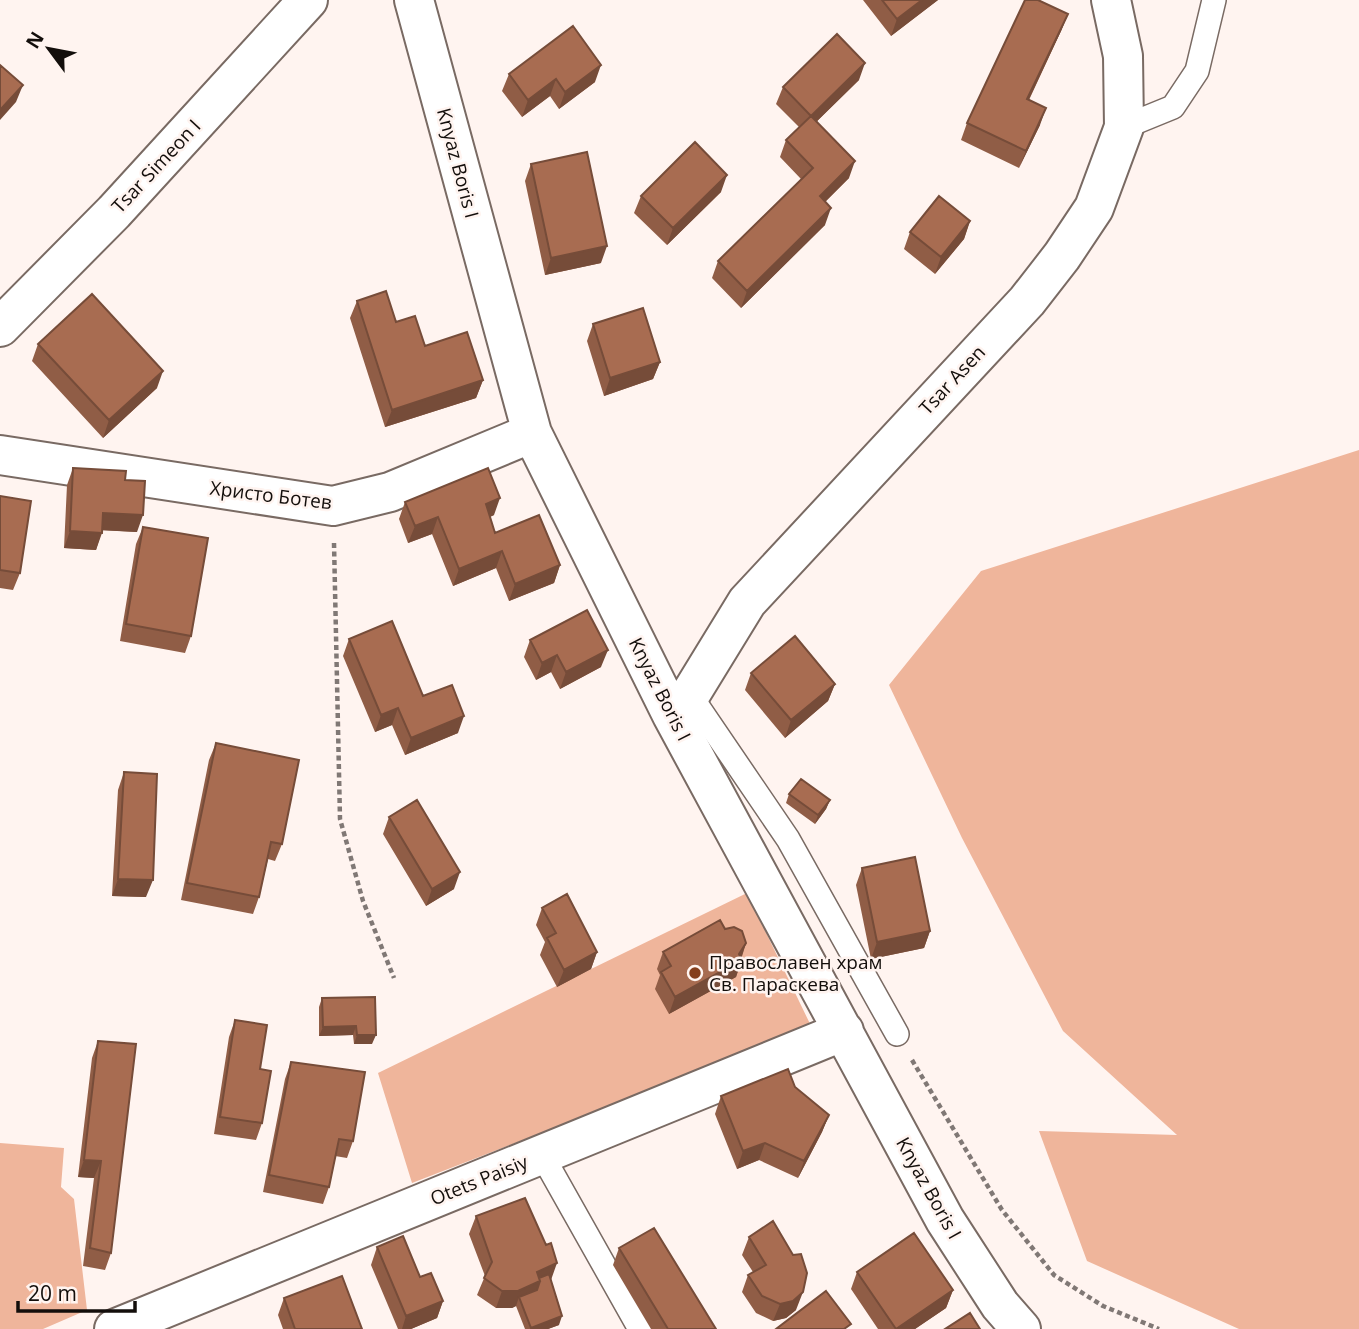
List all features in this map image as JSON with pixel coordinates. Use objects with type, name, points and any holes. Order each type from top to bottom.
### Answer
[{"type":"street","name":"Tsar Simeon I","points":[[0,327],[114,212],[308,0]]},
{"type":"street","name":"Knyaz Boris I","points":[[414,0],[532,433],[681,705],[844,1031],[945,1220],[1000,1305],[1021,1329]]},
{"type":"street","name":"Tsar Asen","points":[[681,705],[747,602],[1027,301],[1094,208],[1124,127],[1123,56],[1111,0]]},
{"type":"street","name":"Христо Ботев","points":[[0,455],[333,506],[390,492],[532,433]]},
{"type":"street","name":"Otets Paisiy","points":[[114,1329],[844,1031]]},
{"type":"lane","points":[[1124,127],[1173,107],[1197,71],[1214,0]]},
{"type":"lane","points":[[681,705],[788,839],[897,1034]]},
{"type":"lane","points":[[542,1155],[640,1329]]},
{"type":"path","points":[[333,506],[340,819],[363,901],[394,978]]},
{"type":"path","points":[[897,1034],[1002,1210],[1054,1275],[1103,1306],[1159,1329]]},
{"type":"shaded area","points":[[1359,450],[1359,1329],[1239,1329],[1087,1261],[1039,1131],[1177,1135],[1063,1031],[962,838],[889,685],[981,571]]},
{"type":"shaded area","points":[[747,893],[812,1028],[412,1183],[378,1073]]},
{"type":"shaded area","points":[[0,1143],[64,1148],[61,1187],[74,1199],[87,1310],[43,1329],[0,1329]]},
{"type":"building","points":[[882,0],[922,0],[897,19]]},
{"type":"building","points":[[1025,0],[1038,0],[1068,14],[1027,99],[1046,108],[1026,151],[967,123]]},
{"type":"building","points":[[573,26],[601,65],[565,92],[556,79],[528,100],[509,74]]},
{"type":"building","points":[[837,34],[865,63],[811,116],[783,87]]},
{"type":"building","points":[[0,65],[23,85],[0,110]]},
{"type":"building","points":[[811,116],[855,161],[820,196],[831,208],[747,291],[718,261],[813,168],[786,140]]},
{"type":"building","points":[[695,142],[727,175],[673,228],[641,196]]},
{"type":"building","points":[[587,152],[607,246],[551,258],[531,164]]},
{"type":"building","points":[[939,196],[970,221],[941,257],[910,232]]},
{"type":"building","points":[[386,291],[396,322],[415,316],[425,346],[467,332],[483,380],[392,410],[357,301]]},
{"type":"building","points":[[92,294],[163,371],[109,420],[38,344]]},
{"type":"building","points":[[643,308],[660,362],[610,378],[593,324]]},
{"type":"building","points":[[73,468],[126,471],[125,480],[145,481],[143,515],[103,513],[102,533],[70,531]]},
{"type":"building","points":[[488,468],[500,498],[486,504],[495,533],[539,515],[560,565],[515,584],[502,551],[459,569],[438,517],[415,526],[405,502]]},
{"type":"building","points":[[0,496],[31,501],[20,573],[0,570]]},
{"type":"building","points":[[143,527],[208,538],[191,636],[126,624]]},
{"type":"building","points":[[587,610],[608,650],[566,672],[557,655],[542,663],[530,640]]},
{"type":"building","points":[[392,621],[423,696],[452,685],[464,716],[411,738],[398,708],[381,715],[349,639]]},
{"type":"building","points":[[795,636],[835,684],[791,720],[751,673]]},
{"type":"building","points":[[216,743],[299,760],[282,844],[271,842],[259,897],[187,883]]},
{"type":"building","points":[[124,772],[157,774],[153,880],[118,879]]},
{"type":"building","points":[[801,779],[830,800],[818,815],[789,794]]},
{"type":"building","points":[[417,800],[460,872],[432,889],[389,817]]},
{"type":"building","points":[[915,857],[930,931],[877,942],[862,868]]},
{"type":"building","points":[[567,894],[597,952],[564,970],[547,938],[556,933],[542,908]]},
{"type":"building","points":[[720,920],[725,929],[734,927],[742,931],[746,943],[739,954],[742,960],[675,997],[661,972],[671,966],[663,952]]},
{"type":"building","points":[[375,997],[376,1035],[357,1035],[356,1026],[323,1027],[322,998]]},
{"type":"building","points":[[235,1020],[267,1025],[260,1069],[271,1071],[262,1123],[220,1117]]},
{"type":"building","points":[[98,1041],[136,1044],[111,1253],[90,1248],[101,1161],[84,1160]]},
{"type":"building","points":[[291,1062],[365,1072],[353,1141],[339,1139],[329,1187],[269,1175]]},
{"type":"building","points":[[788,1069],[795,1087],[829,1115],[804,1161],[765,1143],[743,1151],[721,1096]]},
{"type":"building","points":[[525,1198],[546,1245],[551,1243],[557,1263],[537,1272],[540,1281],[518,1291],[502,1291],[484,1278],[492,1262],[476,1216]]},
{"type":"building","points":[[773,1221],[793,1255],[801,1254],[807,1273],[803,1292],[793,1301],[780,1304],[762,1296],[748,1275],[766,1265],[749,1237]]},
{"type":"building","points":[[654,1228],[716,1329],[668,1329],[619,1248]]},
{"type":"building","points":[[914,1233],[953,1290],[896,1329],[857,1272]]},
{"type":"building","points":[[403,1236],[420,1277],[431,1273],[443,1301],[406,1316],[377,1247]]},
{"type":"building","points":[[549,1274],[562,1316],[531,1328],[519,1297],[537,1290],[539,1278]]},
{"type":"building","points":[[342,1276],[362,1329],[295,1329],[284,1298]]},
{"type":"building","points":[[826,1291],[851,1324],[844,1329],[776,1329]]},
{"type":"building","points":[[970,1313],[980,1329],[945,1329]]},
{"type":"place","name":"Православен храм Св. Параскева","points":[[695,973]]}]
